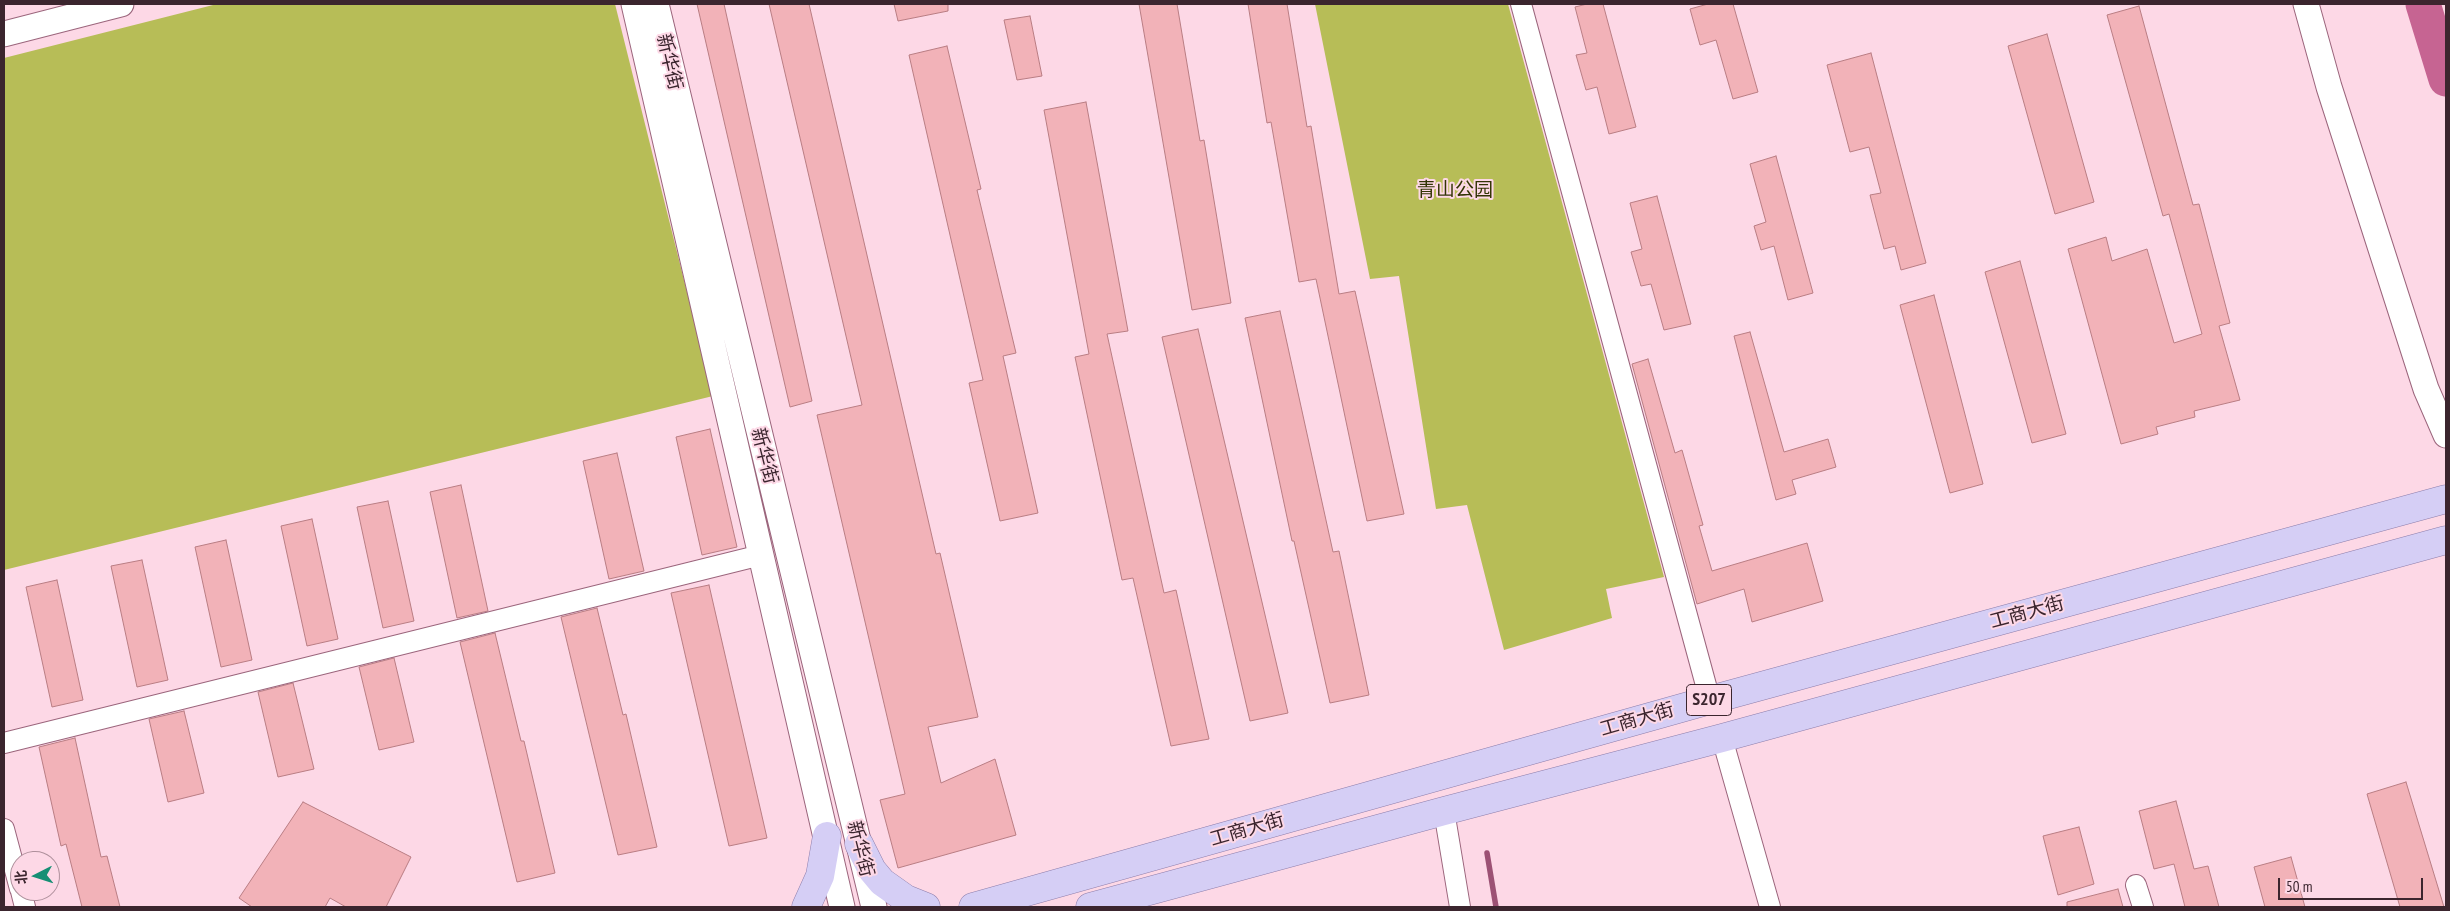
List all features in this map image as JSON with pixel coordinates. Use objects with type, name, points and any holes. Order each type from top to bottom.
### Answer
[{"type":"main road","name":"工商大街","points":[[973,907],[1710,700],[2446,499]]},
{"type":"main road","name":"工商大街","points":[[1090,907],[1722,738],[2446,540]]},
{"type":"main road","points":[[806,907],[820,876],[827,836]]},
{"type":"main road","points":[[859,844],[872,870],[882,882],[906,899],[926,907]]},
{"type":"street","points":[[4,34],[122,4]]},
{"type":"street","name":"新华街","points":[[634,4],[842,907]]},
{"type":"street","name":"新华街","points":[[656,4],[874,907]]},
{"type":"street","points":[[1521,4],[1710,700]]},
{"type":"street","points":[[2306,4],[2329,87],[2426,389],[2446,435]]},
{"type":"street","points":[[4,743],[761,555]]},
{"type":"street","points":[[1722,738],[1770,907]]},
{"type":"street","points":[[1444,811],[1460,907]]},
{"type":"street","points":[[4,829],[10,852]]},
{"type":"street","points":[[2136,886],[2143,907]]},
{"type":"green space","points":[[217,4],[615,4],[713,396],[4,570],[4,58]]},
{"type":"green space","name":"青山公园","points":[[1315,4],[1508,4],[1664,577],[1606,589],[1612,618],[1504,650],[1467,505],[1436,509],[1399,276],[1370,279]]},
{"type":"building","points":[[697,4],[724,4],[812,401],[790,407]]},
{"type":"building","points":[[769,4],[809,4],[936,554],[940,553],[978,717],[928,727],[941,783],[995,759],[1016,835],[898,868],[880,800],[905,794],[817,415],[862,405]]},
{"type":"building","points":[[894,4],[948,4],[948,11],[898,21]]},
{"type":"building","points":[[1139,4],[1177,4],[1200,141],[1204,140],[1231,303],[1192,310]]},
{"type":"building","points":[[1248,4],[1287,4],[1307,127],[1311,126],[1339,294],[1355,291],[1404,514],[1367,521],[1316,279],[1299,282],[1271,122],[1267,123]]},
{"type":"building","points":[[1587,4],[1603,4],[1636,127],[1609,134],[1597,87],[1586,90],[1576,55],[1587,53],[1575,7]]},
{"type":"building","points":[[1708,4],[1733,4],[1758,92],[1733,99],[1716,40],[1700,45],[1690,9]]},
{"type":"building","points":[[2139,6],[2193,205],[2199,204],[2230,323],[2219,326],[2240,400],[2194,411],[2195,417],[2156,427],[2158,434],[2121,444],[2068,249],[2106,237],[2112,261],[2147,249],[2174,343],[2202,334],[2169,214],[2163,216],[2107,15]]},
{"type":"building","points":[[1030,16],[1042,76],[1017,80],[1004,20]]},
{"type":"building","points":[[2047,34],[2094,202],[2055,214],[2008,46]]},
{"type":"building","points":[[947,46],[981,189],[977,190],[1016,353],[1003,356],[1038,513],[1000,521],[969,383],[983,380],[909,55]]},
{"type":"building","points":[[1871,53],[1926,263],[1901,270],[1895,246],[1884,249],[1870,195],[1881,193],[1869,147],[1850,152],[1827,65]]},
{"type":"building","points":[[1086,102],[1128,331],[1107,334],[1164,593],[1176,590],[1209,739],[1171,746],[1133,578],[1122,580],[1075,357],[1089,354],[1044,110]]},
{"type":"building","points":[[1776,156],[1813,293],[1788,300],[1774,246],[1761,250],[1754,226],[1766,222],[1750,164]]},
{"type":"building","points":[[1657,196],[1691,324],[1664,330],[1651,284],[1641,286],[1631,252],[1642,249],[1630,203]]},
{"type":"building","points":[[2020,261],[2066,434],[2032,443],[1985,272]]},
{"type":"building","points":[[1934,295],[1983,484],[1950,493],[1900,305]]},
{"type":"building","points":[[1280,311],[1333,552],[1339,551],[1369,695],[1330,703],[1294,541],[1292,541],[1245,318]]},
{"type":"building","points":[[1198,329],[1288,713],[1250,721],[1162,337]]},
{"type":"building","points":[[1750,332],[1784,452],[1828,439],[1836,467],[1792,480],[1796,494],[1776,500],[1734,336]]},
{"type":"building","points":[[1648,359],[1675,453],[1682,450],[1703,525],[1699,526],[1712,571],[1807,543],[1823,601],[1752,622],[1744,589],[1697,604],[1632,364]]},
{"type":"building","points":[[710,429],[737,547],[702,555],[676,437]]},
{"type":"building","points":[[617,453],[644,571],[609,579],[583,461]]},
{"type":"building","points":[[461,485],[488,611],[457,618],[430,492]]},
{"type":"building","points":[[388,501],[414,621],[383,628],[357,507]]},
{"type":"building","points":[[312,519],[338,639],[307,646],[281,526]]},
{"type":"building","points":[[226,540],[252,660],[221,667],[195,547]]},
{"type":"building","points":[[142,560],[168,680],[137,687],[111,566]]},
{"type":"building","points":[[57,580],[83,700],[52,707],[26,587]]},
{"type":"building","points":[[709,585],[767,838],[729,846],[671,593]]},
{"type":"building","points":[[597,608],[623,715],[626,714],[657,847],[618,855],[561,617]]},
{"type":"building","points":[[495,633],[521,741],[524,741],[555,873],[517,882],[460,642]]},
{"type":"building","points":[[394,658],[414,742],[379,750],[359,667]]},
{"type":"building","points":[[293,683],[314,769],[278,777],[258,692]]},
{"type":"building","points":[[184,711],[204,793],[168,802],[149,719]]},
{"type":"building","points":[[75,738],[101,857],[107,856],[120,907],[82,907],[66,844],[61,846],[39,747]]},
{"type":"building","points":[[2406,782],[2444,907],[2400,907],[2367,794]]},
{"type":"building","points":[[2176,801],[2194,869],[2208,866],[2219,907],[2185,907],[2174,864],[2154,869],[2139,811]]},
{"type":"building","points":[[303,802],[411,857],[386,907],[346,907],[330,898],[325,907],[252,907],[239,898]]},
{"type":"building","points":[[2079,827],[2094,884],[2058,895],[2043,836]]},
{"type":"building","points":[[2291,857],[2305,907],[2265,907],[2254,867]]},
{"type":"building","points":[[2118,889],[2123,907],[2067,907],[2067,902]]},
{"type":"waterway","points":[[2423,4],[2446,79]]},
{"type":"waterway","points":[[1487,853],[1496,907]]}]
